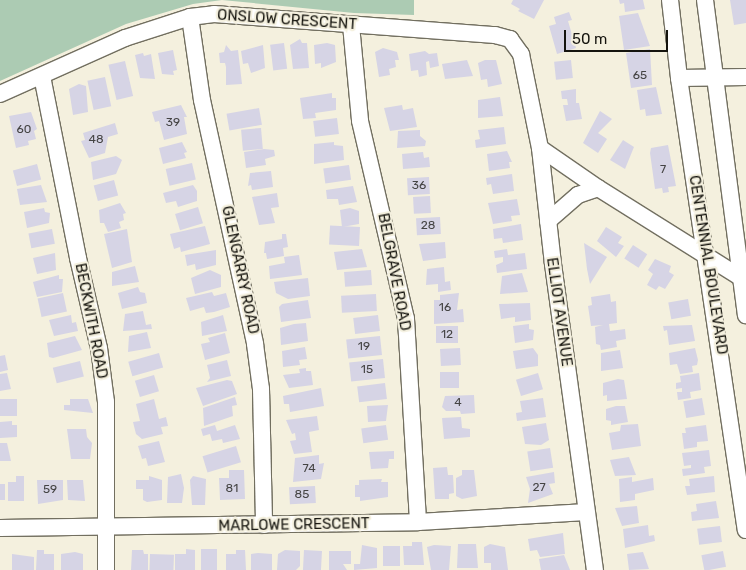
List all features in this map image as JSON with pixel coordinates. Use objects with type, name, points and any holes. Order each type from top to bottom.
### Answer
[{"type":"street","name":"CENTENNIAL BOULEVARD","points":[[670,0],[679,78],[707,256],[746,530]]},
{"type":"street","name":"CENTENNIAL BOULEVARD","points":[[705,0],[743,280],[746,315]]},
{"type":"street","name":"ONSLOW CRESCENT","points":[[0,94],[125,38],[190,17],[214,14],[495,35],[510,39],[521,54]]},
{"type":"street","name":"GLENGARRY ROAD","points":[[190,17],[202,100],[255,344],[261,389],[264,525]]},
{"type":"street","name":"BELGRAVE ROAD","points":[[351,25],[360,121],[406,319],[418,522]]},
{"type":"street","name":"ELLIOT AVENUE","points":[[521,54],[540,148],[548,221],[595,570]]},
{"type":"street","name":"BECKWITH ROAD","points":[[42,76],[78,258],[99,348],[106,402],[106,570]]},
{"type":"street","points":[[679,78],[746,77]]},
{"type":"street","points":[[540,148],[598,188],[743,280]]},
{"type":"street","points":[[548,221],[578,195],[598,188]]},
{"type":"street","name":"MARLOWE CRESCENT","points":[[0,528],[106,528],[418,522],[587,512]]},
{"type":"green space","points":[[0,0],[222,0],[193,4],[126,24],[0,81]]},
{"type":"green space","points":[[222,0],[414,0],[414,15],[354,13]]},
{"type":"building","points":[[513,0],[544,0],[534,19],[518,11],[520,9],[511,4]]},
{"type":"building","points":[[619,0],[643,0],[645,9],[625,12],[624,3],[620,4]]},
{"type":"building","points":[[730,0],[746,0],[746,23],[734,25]]},
{"type":"building","points":[[569,12],[572,20],[568,21],[576,48],[557,54],[549,26],[556,24],[554,17]]},
{"type":"building","points":[[638,13],[650,46],[624,50],[619,16]]},
{"type":"building","points":[[300,39],[302,43],[307,43],[309,68],[293,69],[290,45]]},
{"type":"building","points":[[284,43],[287,69],[273,71],[270,45]]},
{"type":"building","points":[[327,43],[335,45],[336,62],[321,68],[321,63],[315,64],[314,45]]},
{"type":"building","points":[[226,45],[231,51],[238,50],[242,84],[226,85],[226,67],[225,63],[220,63],[219,53],[224,52]]},
{"type":"building","points":[[263,45],[265,68],[251,73],[248,63],[243,64],[241,51]]},
{"type":"building","points":[[383,48],[397,52],[399,60],[395,60],[396,67],[389,69],[390,75],[379,77],[375,52]]},
{"type":"building","points":[[650,49],[652,85],[631,88],[626,53]]},
{"type":"building","points":[[173,50],[177,70],[173,71],[174,75],[162,74],[158,53]]},
{"type":"building","points":[[425,51],[429,54],[437,53],[439,66],[430,68],[429,61],[426,62],[427,75],[419,77],[418,70],[411,71],[409,54]]},
{"type":"building","points":[[143,53],[144,56],[151,54],[155,79],[140,78],[135,55]]},
{"type":"building","points":[[467,60],[473,76],[445,79],[442,64]]},
{"type":"building","points":[[485,60],[496,60],[502,84],[488,87],[487,79],[481,80],[478,63]]},
{"type":"building","points":[[571,60],[573,78],[556,80],[554,62]]},
{"type":"building","points":[[125,61],[133,96],[117,100],[108,65]]},
{"type":"building","points":[[105,77],[111,106],[94,110],[87,81]]},
{"type":"building","points":[[79,84],[86,86],[88,112],[73,115],[69,89]]},
{"type":"building","points":[[656,87],[662,114],[646,116],[645,109],[640,110],[637,90]]},
{"type":"building","points":[[576,89],[576,103],[579,103],[582,119],[566,121],[563,105],[568,105],[567,99],[562,99],[561,91]]},
{"type":"building","points":[[332,93],[332,98],[336,98],[336,110],[315,113],[316,118],[303,119],[300,98]]},
{"type":"building","points":[[500,97],[503,116],[478,118],[478,100]]},
{"type":"building","points":[[181,105],[187,117],[184,117],[187,134],[164,140],[159,121],[155,122],[152,112]]},
{"type":"building","points":[[402,105],[403,110],[413,108],[417,127],[390,131],[384,108]]},
{"type":"building","points":[[259,108],[262,125],[229,130],[227,114]]},
{"type":"building","points":[[600,111],[612,119],[598,133],[607,139],[598,153],[583,143]]},
{"type":"building","points":[[31,112],[37,129],[34,131],[36,139],[28,141],[29,145],[16,148],[9,116]]},
{"type":"building","points":[[337,118],[339,134],[315,137],[313,121]]},
{"type":"building","points":[[115,123],[118,134],[108,137],[105,153],[89,158],[81,141],[85,140],[83,133]]},
{"type":"building","points":[[504,127],[506,144],[476,148],[475,140],[480,139],[478,130]]},
{"type":"building","points":[[261,128],[263,149],[243,151],[241,130]]},
{"type":"building","points":[[420,130],[420,136],[426,141],[425,146],[397,148],[398,131]]},
{"type":"building","points":[[623,140],[634,147],[625,169],[610,160]]},
{"type":"building","points":[[182,142],[187,152],[184,153],[186,158],[163,164],[159,148]]},
{"type":"building","points":[[334,142],[334,145],[343,146],[344,160],[314,164],[314,144]]},
{"type":"building","points":[[668,145],[676,186],[668,187],[669,192],[663,193],[662,188],[655,189],[650,153],[651,148]]},
{"type":"building","points":[[264,149],[274,150],[275,156],[265,159],[266,165],[246,168],[244,152]]},
{"type":"building","points":[[507,151],[512,162],[509,162],[510,168],[489,171],[487,154]]},
{"type":"building","points":[[423,152],[424,158],[429,157],[430,167],[403,169],[402,154]]},
{"type":"building","points":[[116,156],[122,160],[116,174],[93,180],[91,162]]},
{"type":"building","points":[[192,163],[196,180],[170,186],[166,169]]},
{"type":"building","points":[[37,164],[41,179],[17,186],[13,170]]},
{"type":"building","points":[[349,165],[351,180],[325,183],[323,169]]},
{"type":"building","points":[[271,171],[273,187],[252,190],[251,185],[248,186],[250,173]]},
{"type":"building","points":[[512,174],[514,191],[493,194],[491,184],[487,185],[486,178]]},
{"type":"building","points":[[429,177],[430,194],[408,195],[407,178]]},
{"type":"building","points":[[114,180],[118,195],[98,201],[94,185]]},
{"type":"building","points":[[41,185],[47,202],[20,205],[17,189]]},
{"type":"building","points":[[193,185],[197,191],[197,201],[178,207],[176,201],[166,203],[163,193]]},
{"type":"building","points":[[353,186],[357,202],[339,205],[338,199],[327,199],[326,190]]},
{"type":"building","points":[[277,193],[279,207],[271,208],[275,223],[259,225],[252,197]]},
{"type":"building","points":[[430,196],[431,213],[414,214],[413,197]]},
{"type":"building","points":[[517,199],[520,215],[511,216],[512,221],[493,224],[488,203]]},
{"type":"building","points":[[120,203],[126,213],[123,214],[124,220],[119,222],[121,228],[108,232],[104,223],[100,223],[99,210]]},
{"type":"building","points":[[198,207],[203,223],[180,230],[175,214]]},
{"type":"building","points":[[44,208],[45,212],[50,213],[49,223],[27,228],[24,212]]},
{"type":"building","points":[[350,208],[359,211],[359,224],[342,227],[340,210]]},
{"type":"building","points":[[440,217],[441,234],[417,235],[416,218]]},
{"type":"building","points":[[521,224],[523,240],[503,243],[502,238],[494,239],[493,229]]},
{"type":"building","points":[[330,225],[360,227],[359,246],[329,244]]},
{"type":"building","points":[[205,226],[210,244],[181,252],[180,247],[174,249],[170,234]]},
{"type":"building","points":[[606,227],[622,237],[618,243],[624,246],[616,257],[597,241]]},
{"type":"building","points":[[52,229],[55,244],[31,248],[28,234]]},
{"type":"building","points":[[127,229],[132,262],[112,268],[104,234]]},
{"type":"building","points":[[282,234],[286,234],[288,247],[283,248],[284,256],[267,259],[266,253],[264,253],[265,242],[282,239]]},
{"type":"building","points":[[445,242],[446,258],[423,261],[419,244]]},
{"type":"building","points":[[584,243],[607,257],[590,284],[587,269]]},
{"type":"building","points":[[633,245],[647,254],[639,268],[624,258]]},
{"type":"building","points":[[362,249],[367,267],[337,270],[334,252]]},
{"type":"building","points":[[507,249],[508,255],[525,253],[527,269],[497,273],[496,265],[503,262],[503,257],[495,258],[494,251]]},
{"type":"building","points":[[216,250],[216,265],[196,270],[195,264],[187,266],[185,255]]},
{"type":"building","points":[[55,253],[56,270],[37,274],[33,258]]},
{"type":"building","points":[[299,255],[302,275],[270,279],[269,266],[285,263],[284,257]]},
{"type":"building","points":[[655,259],[671,266],[669,272],[674,275],[665,289],[659,286],[656,290],[647,285],[653,274],[648,270]]},
{"type":"building","points":[[135,266],[139,282],[112,286],[112,272]]},
{"type":"building","points":[[444,267],[445,282],[450,281],[451,290],[438,292],[438,284],[426,285],[427,269]]},
{"type":"building","points":[[210,270],[221,275],[221,287],[195,294],[191,278]]},
{"type":"building","points":[[371,270],[372,285],[345,287],[344,272]]},
{"type":"building","points":[[522,273],[528,292],[500,294],[502,276]]},
{"type":"building","points":[[59,275],[59,279],[63,279],[62,292],[37,297],[33,282]]},
{"type":"building","points":[[308,278],[310,296],[288,299],[276,293],[274,282]]},
{"type":"building","points":[[138,287],[140,292],[145,293],[147,303],[122,309],[118,293]]},
{"type":"building","points":[[212,292],[214,296],[226,293],[230,307],[206,313],[204,307],[190,311],[186,298]]},
{"type":"building","points":[[63,293],[67,312],[42,317],[38,298]]},
{"type":"building","points":[[459,293],[457,310],[463,309],[464,322],[434,324],[434,300],[440,300],[440,295]]},
{"type":"building","points":[[376,294],[377,311],[342,313],[341,296]]},
{"type":"building","points":[[610,294],[611,302],[616,301],[617,323],[609,324],[610,331],[625,329],[626,339],[616,341],[617,347],[601,350],[600,345],[596,344],[595,327],[603,325],[591,326],[588,306],[592,305],[591,297]]},
{"type":"building","points":[[688,299],[691,316],[671,319],[668,302]]},
{"type":"building","points":[[308,300],[311,318],[281,322],[279,307],[282,304]]},
{"type":"building","points":[[530,303],[531,320],[515,322],[515,317],[501,319],[499,304]]},
{"type":"building","points":[[143,311],[146,325],[151,324],[152,329],[123,331],[125,314]]},
{"type":"building","points":[[71,315],[72,323],[76,322],[78,331],[54,336],[49,320]]},
{"type":"building","points":[[223,315],[227,331],[202,336],[201,322]]},
{"type":"building","points":[[378,315],[380,331],[355,334],[353,318]]},
{"type":"building","points":[[306,323],[308,341],[281,345],[280,328]]},
{"type":"building","points":[[529,324],[529,329],[534,330],[533,340],[515,343],[513,326]]},
{"type":"building","points":[[692,325],[695,341],[669,345],[667,330],[664,331],[663,326]]},
{"type":"building","points":[[436,326],[458,326],[458,343],[436,343]]},
{"type":"building","points":[[147,332],[151,348],[128,352],[129,336]]},
{"type":"building","points":[[225,333],[230,353],[205,360],[201,344],[210,342],[208,338]]},
{"type":"building","points":[[75,336],[82,350],[53,358],[49,357],[47,343]]},
{"type":"building","points":[[380,336],[382,355],[348,358],[346,340]]},
{"type":"building","points":[[305,347],[307,359],[299,360],[300,365],[283,367],[282,351]]},
{"type":"building","points":[[460,348],[461,365],[441,366],[440,349]]},
{"type":"building","points":[[533,348],[538,355],[538,366],[516,369],[513,351]]},
{"type":"building","points":[[695,348],[698,360],[697,365],[692,366],[693,372],[680,374],[677,364],[670,365],[669,353]]},
{"type":"building","points":[[620,350],[623,368],[601,371],[601,353]]},
{"type":"building","points":[[159,353],[163,367],[132,376],[128,362]]},
{"type":"building","points":[[5,355],[8,370],[0,372],[0,356]]},
{"type":"building","points":[[383,359],[385,378],[351,381],[349,363]]},
{"type":"building","points":[[227,360],[231,376],[207,382],[210,378],[207,365]]},
{"type":"building","points":[[80,361],[84,377],[57,383],[53,368]]},
{"type":"building","points":[[306,368],[306,371],[311,371],[313,385],[289,388],[283,375],[300,373],[299,369]]},
{"type":"building","points":[[440,372],[459,372],[459,388],[440,388]]},
{"type":"building","points":[[7,373],[11,389],[0,391],[0,374]]},
{"type":"building","points":[[538,373],[543,389],[521,396],[516,380]]},
{"type":"building","points":[[699,373],[701,390],[690,392],[691,398],[678,400],[677,392],[682,392],[682,388],[676,389],[676,383],[681,382],[680,376]]},
{"type":"building","points":[[154,375],[159,391],[140,397],[135,381]]},
{"type":"building","points":[[618,379],[624,380],[627,399],[607,401],[607,395],[603,396],[603,383]]},
{"type":"building","points":[[227,380],[232,381],[237,394],[203,406],[196,388]]},
{"type":"building","points":[[385,383],[387,399],[359,402],[357,386]]},
{"type":"building","points":[[321,388],[324,406],[290,412],[289,404],[284,404],[283,396]]},
{"type":"building","points":[[474,395],[475,413],[461,414],[460,411],[446,411],[442,407],[445,396]]},
{"type":"building","points":[[235,397],[237,405],[232,406],[233,416],[204,426],[203,408]]},
{"type":"building","points":[[543,398],[546,417],[517,421],[516,413],[522,412],[520,401]]},
{"type":"building","points":[[702,398],[705,415],[686,418],[683,401]]},
{"type":"building","points":[[0,399],[17,399],[17,416],[0,416]]},
{"type":"building","points":[[70,399],[88,399],[93,413],[64,410],[64,405],[70,405]]},
{"type":"building","points":[[154,399],[159,419],[166,417],[168,426],[161,427],[163,434],[142,439],[136,434],[133,422],[140,421],[136,404]]},
{"type":"building","points":[[388,405],[386,421],[368,422],[367,406]]},
{"type":"building","points":[[625,406],[628,422],[611,425],[611,421],[606,420],[606,409]]},
{"type":"building","points":[[317,416],[319,430],[309,432],[312,452],[294,454],[290,441],[296,440],[295,433],[292,434],[286,420]]},
{"type":"building","points":[[461,417],[462,428],[470,429],[470,437],[444,439],[442,418]]},
{"type":"building","points":[[12,421],[12,425],[17,425],[17,437],[0,438],[0,422]]},
{"type":"building","points":[[546,423],[549,440],[541,445],[525,444],[522,427]]},
{"type":"building","points":[[638,424],[641,446],[612,450],[609,433],[620,431],[621,425]]},
{"type":"building","points":[[215,425],[217,431],[235,425],[240,439],[223,443],[222,439],[212,441],[210,434],[203,436],[201,429]]},
{"type":"building","points":[[386,425],[388,440],[363,443],[361,428]]},
{"type":"building","points":[[706,425],[708,441],[697,442],[697,447],[684,449],[682,433],[686,433],[685,428]]},
{"type":"building","points":[[67,429],[86,429],[87,437],[92,443],[90,459],[71,459]]},
{"type":"building","points":[[159,441],[165,462],[148,466],[146,458],[142,459],[138,446]]},
{"type":"building","points":[[0,443],[7,443],[11,461],[0,461]]},
{"type":"building","points":[[236,446],[241,462],[207,472],[203,456]]},
{"type":"building","points":[[550,448],[553,468],[530,471],[527,452]]},
{"type":"building","points":[[709,450],[711,466],[704,467],[705,473],[683,476],[682,469],[691,468],[691,465],[684,466],[682,453]]},
{"type":"building","points":[[394,451],[394,459],[389,459],[388,468],[371,469],[369,452]]},
{"type":"building","points":[[319,455],[319,464],[324,463],[321,479],[293,482],[295,458]]},
{"type":"building","points":[[629,457],[636,475],[615,476],[610,460]]},
{"type":"building","points":[[447,467],[448,475],[453,475],[454,493],[449,494],[449,499],[435,499],[433,468]]},
{"type":"building","points":[[229,470],[244,470],[245,499],[220,500],[219,478],[229,478]]},
{"type":"building","points":[[462,470],[474,470],[477,496],[462,499],[456,496],[456,478],[462,475]]},
{"type":"building","points":[[554,472],[555,483],[549,484],[553,494],[528,503],[530,489],[526,477]]},
{"type":"building","points":[[181,474],[184,488],[182,503],[167,503],[168,477]]},
{"type":"building","points":[[16,476],[24,476],[24,501],[8,501],[8,482],[16,482]]},
{"type":"building","points":[[149,476],[162,480],[162,500],[147,502],[143,500],[143,489],[136,489],[136,480],[149,480]]},
{"type":"building","points":[[193,476],[206,479],[205,505],[192,505],[190,480]]},
{"type":"building","points":[[714,476],[715,492],[687,495],[685,486],[690,486],[689,479]]},
{"type":"building","points":[[632,477],[632,482],[653,478],[654,490],[635,494],[635,500],[620,502],[619,479]]},
{"type":"building","points":[[382,479],[381,482],[388,482],[388,497],[360,501],[360,497],[355,497],[355,485],[359,485],[359,480]]},
{"type":"building","points":[[37,480],[63,480],[63,500],[38,504]]},
{"type":"building","points":[[67,480],[83,480],[85,501],[68,500]]},
{"type":"building","points":[[0,484],[5,484],[5,500],[0,500]]},
{"type":"building","points":[[315,486],[316,503],[290,504],[289,487]]},
{"type":"building","points":[[716,501],[719,518],[692,521],[691,512],[697,511],[696,504]]},
{"type":"building","points":[[637,506],[639,523],[622,526],[615,508]]},
{"type":"building","points":[[648,525],[649,536],[654,535],[655,541],[625,548],[623,529]]},
{"type":"building","points":[[720,526],[722,542],[699,545],[697,529]]},
{"type":"building","points":[[563,533],[565,554],[540,557],[537,550],[530,551],[528,539]]},
{"type":"building","points":[[412,542],[422,542],[424,565],[404,565],[403,546],[412,546]]},
{"type":"building","points":[[458,544],[476,544],[478,568],[457,568]]},
{"type":"building","points":[[490,544],[505,547],[508,570],[491,570],[491,563],[484,563],[484,547]]},
{"type":"building","points":[[362,545],[377,548],[377,568],[354,570],[354,564],[360,564]]},
{"type":"building","points":[[434,545],[451,546],[449,570],[431,570],[427,547]]},
{"type":"building","points":[[383,546],[400,546],[400,566],[383,566]]},
{"type":"building","points":[[186,549],[195,550],[195,570],[175,570],[175,554],[186,554]]},
{"type":"building","points":[[201,549],[217,549],[217,570],[201,570]]},
{"type":"building","points":[[37,550],[44,550],[44,554],[54,554],[54,570],[36,570]]},
{"type":"building","points":[[132,550],[143,550],[144,554],[148,554],[148,570],[131,570]]},
{"type":"building","points":[[236,550],[245,550],[246,570],[226,570],[226,554],[236,554]]},
{"type":"building","points":[[285,550],[300,551],[300,566],[296,570],[277,570],[278,554]]},
{"type":"building","points":[[304,550],[322,551],[321,570],[303,570]]},
{"type":"building","points":[[329,551],[351,551],[351,564],[343,564],[347,570],[329,570]]},
{"type":"building","points":[[723,551],[726,567],[704,570],[701,555]]},
{"type":"building","points":[[75,552],[83,554],[83,570],[61,570],[61,554]]},
{"type":"building","points":[[643,552],[649,569],[629,570],[627,554]]},
{"type":"building","points":[[12,554],[34,557],[34,570],[12,570]]},
{"type":"building","points":[[150,554],[174,555],[173,570],[149,570]]},
{"type":"building","points":[[251,554],[272,554],[272,570],[251,570]]},
{"type":"building","points":[[564,555],[570,570],[541,570],[539,559]]}]
